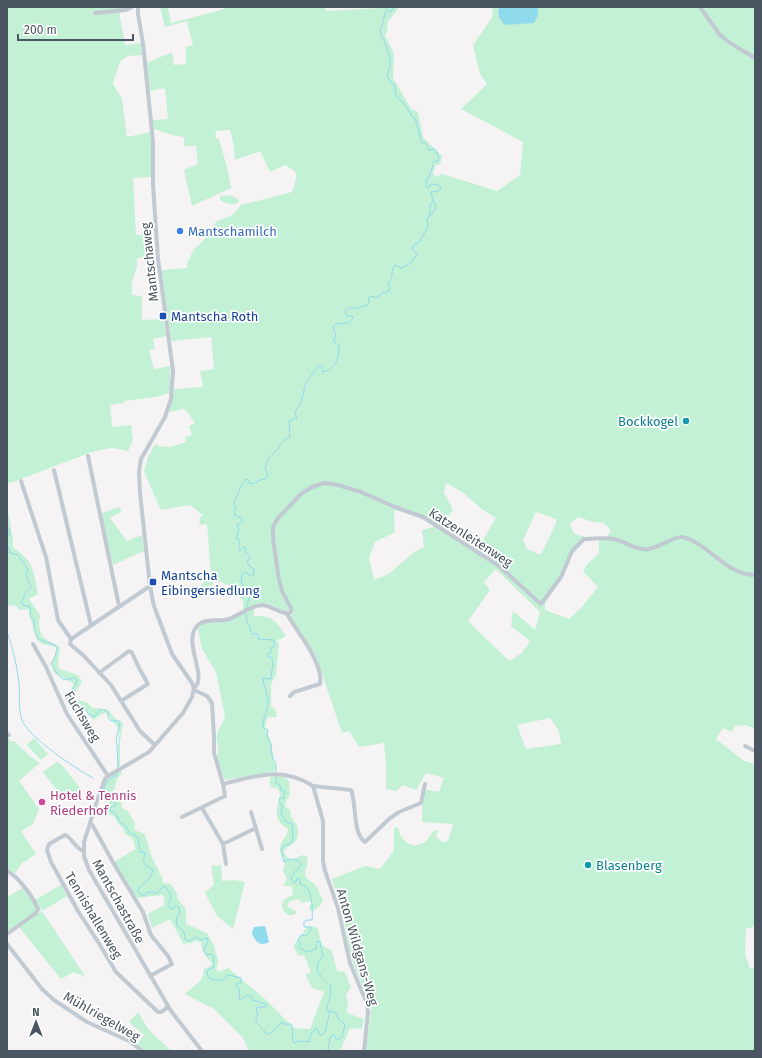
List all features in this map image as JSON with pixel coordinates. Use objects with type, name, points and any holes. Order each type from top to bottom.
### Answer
[{"type":"street","points":[[95,13],[120,12],[132,7]]},
{"type":"street","points":[[135,7],[138,14]]},
{"type":"street","name":"Mantschaweg","points":[[138,7],[144,43],[153,142],[153,185],[158,259],[173,371],[172,393],[168,411],[162,424],[144,452],[139,466],[140,493],[150,586],[154,606],[175,660],[192,683],[194,689]]},
{"type":"street","points":[[700,7],[720,35],[755,58]]},
{"type":"street","points":[[88,456],[119,606]]},
{"type":"street","points":[[54,470],[91,625]]},
{"type":"street","points":[[20,481],[46,556],[58,620],[70,639],[70,644],[83,655],[111,685],[140,731],[155,745]]},
{"type":"street","name":"Katzenleitenweg","points":[[287,614],[291,612],[292,609],[282,591],[279,580],[273,539],[273,527],[278,518],[301,494],[312,487],[324,483],[338,485],[361,492],[423,517],[499,566],[541,604],[561,577],[572,551],[584,539],[609,538],[640,549],[649,549],[681,536],[700,545],[712,555],[731,567],[745,574],[755,575]]},
{"type":"street","points":[[70,639],[150,586]]},
{"type":"street","points":[[108,776],[143,757],[183,713],[199,681],[193,647],[193,636],[195,628],[203,622],[226,619],[259,605],[268,606],[287,614],[318,666],[321,678],[320,684],[294,692],[290,696]]},
{"type":"street","name":"Fuchsweg","points":[[33,644],[46,667],[67,714],[108,776]]},
{"type":"street","points":[[99,673],[129,651],[132,653],[148,684],[121,701]]},
{"type":"street","points":[[182,817],[225,797],[223,784],[214,753],[212,703],[207,696],[194,689]]},
{"type":"street","points":[[745,746],[755,751]]},
{"type":"street","points":[[223,784],[278,774],[300,778],[313,786],[351,790],[358,833],[361,839],[365,842],[398,812],[421,803],[425,784]]},
{"type":"street","name":"Mantschastraße","points":[[108,776],[103,783],[85,838],[85,860],[89,870],[168,1007],[202,1051]]},
{"type":"street","name":"Anton Wildgans-Weg","points":[[313,786],[323,821],[323,861],[325,871],[338,908],[350,963],[367,1004],[368,1012],[364,1051]]},
{"type":"street","points":[[202,808],[222,844],[226,864]]},
{"type":"street","points":[[251,812],[262,849]]},
{"type":"street","points":[[90,823],[143,912],[151,934],[168,956],[172,964],[150,976]]},
{"type":"street","points":[[222,844],[256,828]]},
{"type":"street","name":"Tennishallenweg","points":[[84,851],[78,848],[68,836],[65,835],[49,844],[46,850],[78,911],[116,972],[158,1012],[161,1012],[168,1007]]},
{"type":"street","points":[[7,871],[19,880],[38,909],[36,914],[7,934]]},
{"type":"street","name":"Mühlriegelweg","points":[[7,944],[42,989],[54,1000],[87,1022],[128,1041],[142,1051]]},
{"type":"green space","points":[[7,7],[126,7],[119,11],[125,45],[141,43],[142,55],[128,56],[121,60],[113,84],[122,99],[127,137],[150,132],[152,140],[151,177],[133,178],[136,235],[149,235],[150,257],[137,258],[137,266],[132,282],[132,295],[142,296],[142,320],[163,319],[166,336],[153,339],[155,349],[149,350],[154,369],[170,366],[170,393],[110,405],[112,427],[131,425],[133,440],[128,451],[112,448],[89,453],[16,481],[7,483]]},
{"type":"green space","points":[[160,7],[168,7],[171,23],[230,7],[325,7],[326,11],[397,7],[398,9],[388,21],[385,35],[394,54],[393,78],[411,109],[418,112],[423,137],[442,156],[440,164],[435,166],[433,173],[436,177],[442,174],[497,191],[520,175],[523,142],[461,109],[487,84],[480,74],[473,45],[493,16],[492,7],[498,7],[499,17],[504,25],[534,22],[538,15],[538,7],[755,7],[755,729],[746,725],[735,726],[732,732],[723,728],[716,739],[744,761],[755,764],[755,926],[746,929],[745,954],[750,968],[755,968],[755,1051],[366,1051],[371,1008],[350,955],[343,915],[332,879],[365,866],[380,869],[394,851],[394,827],[398,828],[402,838],[406,842],[412,845],[422,844],[435,830],[438,831],[436,837],[443,842],[448,841],[453,824],[422,822],[422,806],[425,789],[439,792],[444,778],[426,773],[416,790],[403,785],[396,791],[386,789],[384,743],[359,747],[349,731],[342,733],[316,656],[290,616],[294,613],[285,593],[290,608],[287,612],[266,603],[256,604],[243,610],[243,602],[234,587],[215,580],[205,596],[196,599],[199,588],[211,574],[207,524],[200,525],[199,519],[203,515],[190,505],[161,510],[144,472],[148,457],[155,444],[163,447],[174,446],[186,442],[185,437],[192,435],[189,426],[195,424],[188,412],[184,409],[169,412],[174,389],[203,387],[200,371],[214,369],[211,337],[171,340],[161,270],[187,268],[188,261],[194,249],[203,241],[215,223],[229,217],[241,205],[292,192],[297,176],[291,168],[285,165],[270,172],[260,151],[235,160],[230,130],[216,131],[215,138],[219,139],[231,188],[192,206],[184,170],[198,164],[196,146],[184,146],[184,137],[154,129],[153,120],[168,119],[165,88],[150,91],[147,63],[172,52],[174,65],[186,64],[186,47],[193,45],[187,21],[165,27]],"holes":[[[446,483],[462,492],[483,510],[496,518],[477,550],[441,526],[453,510],[444,492]],[[394,510],[415,516],[434,527],[422,530],[424,547],[414,552],[389,574],[374,580],[369,557],[375,542],[395,532]],[[536,512],[556,519],[556,523],[541,555],[527,549],[523,540]],[[578,517],[594,522],[604,523],[611,530],[607,537],[586,538],[574,534],[570,523]],[[599,540],[599,554],[588,563],[583,571],[598,587],[581,608],[569,619],[545,610],[545,603],[564,575],[573,554],[583,542]],[[496,569],[540,612],[535,630],[513,611],[511,626],[530,641],[522,653],[509,661],[468,621],[490,590],[484,582]],[[550,718],[559,731],[561,744],[526,749],[517,725]]]},
{"type":"green space","points":[[220,196],[232,196],[238,199],[239,202],[235,204],[227,203],[220,200]]},
{"type":"green space","points":[[7,506],[13,539],[13,548],[25,557],[34,573],[38,594],[29,599],[40,615],[39,628],[42,636],[60,647],[58,663],[59,669],[78,675],[82,682],[73,696],[74,702],[80,701],[93,708],[107,709],[116,719],[123,723],[120,742],[120,766],[117,768],[119,729],[105,712],[93,720],[83,707],[74,714],[66,699],[74,684],[53,672],[52,662],[56,654],[57,647],[42,644],[37,640],[28,609],[20,610],[14,605],[7,606]]},
{"type":"green space","points":[[120,507],[121,512],[110,518],[127,541],[142,535],[144,551],[113,565],[101,514]]},
{"type":"green space","points":[[254,608],[254,616],[266,617],[274,620],[286,636],[277,641],[279,645],[276,675],[271,684],[271,707],[275,709],[277,717],[268,717],[265,726],[271,742],[276,771],[225,780],[216,757],[218,754],[217,734],[225,716],[216,672],[202,649],[198,629],[196,630],[204,623],[218,621]]},
{"type":"green space","points":[[7,735],[11,742],[14,741],[31,757],[40,763],[19,781],[39,809],[33,824],[21,831],[36,854],[21,864],[15,873],[7,869]]},
{"type":"green space","points":[[34,738],[48,754],[41,760],[27,745]]},
{"type":"green space","points":[[57,762],[61,764],[81,789],[65,801],[43,772]]},
{"type":"green space","points":[[121,770],[122,773],[117,779],[113,793],[121,798],[122,808],[128,811],[135,823],[134,830],[145,834],[151,855],[163,879],[163,883],[171,884],[178,895],[177,898],[186,909],[186,924],[207,933],[214,946],[218,960],[216,970],[219,972],[228,968],[265,999],[294,1028],[310,1029],[324,992],[312,988],[306,975],[311,972],[304,955],[299,956],[293,946],[308,926],[317,927],[322,945],[332,951],[337,971],[345,972],[351,987],[346,995],[348,1002],[347,1013],[364,1019],[362,1029],[350,1028],[340,1051],[249,1051],[243,1038],[214,1009],[185,994],[202,979],[204,969],[211,966],[213,963],[207,958],[202,949],[201,942],[195,941],[184,945],[170,919],[152,928],[148,914],[164,905],[164,896],[136,898],[114,862],[136,849],[132,838],[125,834],[115,817],[108,814],[108,802],[99,799],[108,778]]},
{"type":"green space","points":[[273,776],[284,777],[289,781],[290,795],[285,806],[290,810],[291,816],[298,828],[298,835],[295,842],[284,851],[287,857],[291,860],[303,855],[307,857],[305,875],[307,879],[316,886],[323,900],[315,910],[311,911],[309,908],[312,903],[310,901],[302,903],[299,899],[290,901],[287,906],[296,911],[296,913],[289,915],[283,910],[283,902],[286,898],[292,896],[293,893],[291,886],[283,885],[287,880],[282,871],[285,863],[280,847],[287,835],[288,829],[280,823],[277,817],[280,793],[277,788],[270,787],[270,778]]},
{"type":"green space","points":[[221,865],[222,881],[235,880],[245,882],[233,929],[217,916],[205,893],[214,884],[211,866]]},
{"type":"green space","points":[[61,885],[67,896],[42,911],[35,900]]},
{"type":"green space","points":[[23,888],[36,907],[36,912],[7,933],[7,897]]},
{"type":"green space","points":[[42,911],[87,979],[84,976],[74,972],[61,979],[19,927]]},
{"type":"green space","points":[[138,1012],[148,1029],[171,1051],[144,1051],[137,1045],[144,1035],[129,1022]]},
{"type":"water","points":[[500,7],[538,7],[538,15],[534,23],[504,25],[499,17],[498,10]]},
{"type":"water","points":[[265,926],[269,942],[260,944],[256,941],[252,933],[254,927]]},
{"type":"waterway","points":[[246,609],[249,598],[253,595],[253,588],[249,586],[246,588],[241,583],[242,574],[246,572],[250,576],[253,576],[254,569],[250,567],[247,562],[250,558],[245,552],[246,548],[244,547],[239,550],[239,539],[236,539],[239,529],[237,525],[242,522],[242,519],[235,515],[234,511],[236,508],[234,503],[246,479],[250,484],[265,479],[268,475],[265,468],[268,459],[277,450],[282,442],[290,437],[289,421],[297,418],[295,413],[300,405],[306,383],[319,365],[322,366],[322,372],[330,369],[336,362],[339,354],[339,345],[335,343],[334,339],[336,335],[333,327],[336,324],[348,323],[353,318],[353,316],[347,316],[345,312],[350,308],[368,305],[369,297],[372,296],[376,298],[387,292],[390,289],[388,283],[395,265],[401,268],[411,263],[417,254],[412,249],[414,245],[419,242],[428,227],[427,219],[430,214],[430,205],[433,201],[431,192],[439,191],[441,188],[439,185],[431,184],[429,188],[426,187],[427,178],[430,175],[434,161],[438,161],[439,158],[435,149],[431,149],[430,151],[425,142],[422,143],[415,118],[413,118],[406,106],[396,96],[395,85],[391,83],[387,75],[390,59],[380,32],[387,9],[391,12],[394,7]]},
{"type":"waterway","points":[[428,218],[433,213],[436,206],[434,201]]},
{"type":"waterway","points":[[7,528],[9,529],[10,535],[7,536]]},
{"type":"waterway","points":[[7,544],[10,553],[18,555],[28,570],[26,574],[31,587],[24,595],[21,602],[23,605],[31,608],[30,616],[34,621],[34,629],[38,639],[55,645],[57,648],[55,657],[51,664],[60,677],[65,679],[74,678],[77,680],[67,698],[68,704],[72,708],[85,707],[88,714],[94,717],[100,710],[105,710],[111,721],[119,721],[120,723],[116,739],[118,769]]},
{"type":"waterway","points":[[246,613],[247,623],[250,626],[253,635],[255,633],[258,635],[258,639],[274,640],[274,647],[271,648],[271,653],[268,653],[268,657],[272,658],[273,661],[271,679],[263,678],[268,698],[263,728],[268,730],[267,736],[271,745],[272,757],[276,763],[276,772]]},
{"type":"waterway","points":[[7,632],[17,670],[21,715],[26,727],[53,752],[93,778]]},
{"type":"waterway","points":[[117,772],[117,775],[111,778],[105,786],[104,795],[109,797],[111,801],[115,802],[116,805],[110,808],[111,811],[115,813],[120,822],[126,826],[130,834],[134,834],[138,838],[140,852],[146,853],[144,856],[144,861],[148,867],[153,870],[149,879],[137,891],[141,895],[145,896],[147,892],[158,893],[163,886],[166,887],[170,893],[171,899],[168,904],[170,908],[173,909],[175,906],[178,906],[180,912],[176,920],[177,926],[184,932],[185,939],[189,941],[197,937],[200,940],[207,938],[208,941],[204,950],[206,955],[211,954],[214,957],[213,968],[209,969],[207,972],[208,977],[212,980],[223,980],[228,975],[241,978],[241,983],[237,983],[236,985],[239,989],[240,1000],[247,995],[251,996],[253,1000],[266,1004],[266,1007],[257,1007],[256,1011],[258,1014],[256,1021],[267,1034],[271,1033],[282,1022],[284,1024],[291,1024],[293,1042],[309,1042],[311,1034],[317,1028],[319,1034],[322,1035],[325,1032],[330,1011],[336,1013],[339,1020],[345,1025],[342,1037],[337,1040],[334,1035],[330,1037],[328,1051]]},
{"type":"waterway","points":[[276,775],[276,783],[280,785],[281,791],[285,791],[283,799],[280,798],[279,801],[282,806],[281,813],[285,821],[292,824],[293,839],[291,843],[281,849],[284,862],[290,859],[297,860],[301,865],[291,878],[294,882],[296,882],[297,878],[300,878],[300,884],[308,889],[311,900],[312,920],[307,920],[304,922],[304,927],[311,927],[311,930],[306,936],[301,935],[298,940],[300,942],[300,948],[307,952],[316,949],[317,941],[320,942],[323,956],[319,961],[317,969],[320,975],[331,986],[330,999],[327,1008],[327,1010],[330,1011]]},
{"type":"place","name":"Mantschamilch","points":[[180,231]]},
{"type":"place","name":"Mantscha Roth","points":[[163,316]]},
{"type":"place","name":"Bockkogel","points":[[686,421]]},
{"type":"place","name":"Mantscha Eibingersiedlung","points":[[153,582]]},
{"type":"place","name":"Hotel & Tennis Riederhof","points":[[42,802]]},
{"type":"place","name":"Blasenberg","points":[[588,865]]}]
